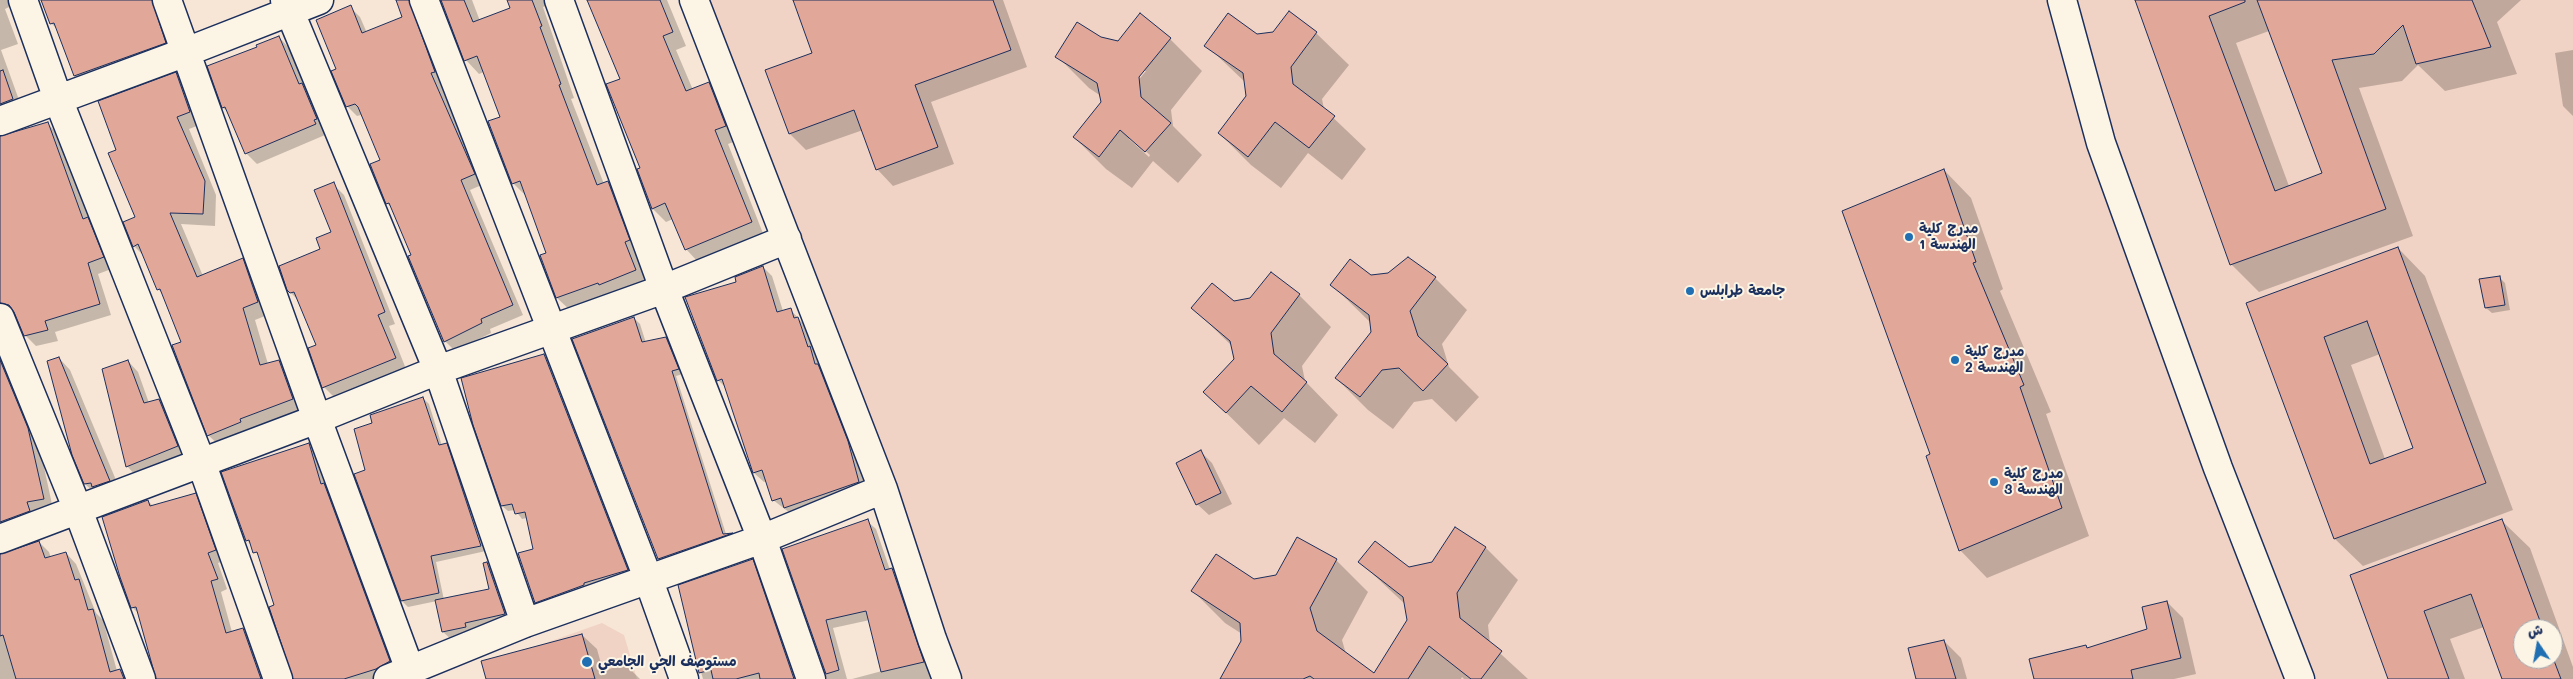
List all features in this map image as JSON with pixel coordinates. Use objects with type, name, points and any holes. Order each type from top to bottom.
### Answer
[{"type":"street","points":[[23,0],[58,99],[201,462],[278,679]]},
{"type":"street","points":[[167,0],[317,419],[399,675],[524,623],[762,539],[883,489]]},
{"type":"street","points":[[0,121],[186,52],[287,6],[319,0]]},
{"type":"street","points":[[424,0],[648,578],[684,679]]},
{"type":"street","points":[[559,0],[664,289],[762,539],[811,679]]},
{"type":"street","points":[[694,0],[883,489],[932,640],[947,679]]},
{"type":"street","points":[[2062,0],[2101,143],[2218,468],[2300,679]]},
{"type":"street","points":[[287,6],[438,370],[524,623]]},
{"type":"street","points":[[0,539],[317,419],[438,370],[664,289],[786,239]]},
{"type":"street","points":[[0,318],[78,510],[141,679]]},
{"type":"shaded area","name":"جامعة طرابلس","points":[[694,0],[2573,0],[2573,679],[947,679]]},
{"type":"shaded area","name":"مستوصف الحي الجامعي","points":[[602,623],[624,635],[637,679],[547,679],[537,646]]},
{"type":"building","points":[[41,0],[152,0],[166,43],[74,76],[54,23],[50,24]]},
{"type":"building","points":[[396,0],[409,0],[435,72],[431,73],[475,174],[461,180],[513,305],[481,319],[482,323],[444,342],[408,256],[411,255],[389,203],[386,204],[370,164],[380,160],[358,107],[355,104],[346,107],[331,71],[336,69],[316,20],[351,5],[362,33],[402,17]]},
{"type":"building","points":[[441,0],[464,0],[473,22],[510,8],[507,0],[532,0],[561,84],[559,85],[597,185],[608,181],[630,240],[625,242],[636,270],[599,285],[598,283],[556,298],[540,255],[546,253],[520,181],[512,184],[488,121],[500,117],[477,56],[464,61]]},
{"type":"building","points":[[587,0],[660,0],[673,32],[663,36],[686,91],[709,82],[726,126],[715,130],[752,222],[685,250],[665,203],[652,209],[637,169],[640,168],[606,84],[620,79]]},
{"type":"building","points":[[793,0],[993,0],[1011,50],[915,85],[938,147],[876,170],[854,110],[789,134],[765,70],[812,53]]},
{"type":"building","points":[[2135,0],[2245,0],[2245,2],[2209,16],[2275,191],[2322,173],[2257,0],[2472,0],[2491,47],[2416,64],[2403,25],[2374,54],[2332,60],[2386,209],[2230,265]]},
{"type":"building","points":[[1289,11],[1317,32],[1291,67],[1293,84],[1335,116],[1309,148],[1275,122],[1248,157],[1218,133],[1246,96],[1243,73],[1204,46],[1228,13],[1257,34],[1273,32]]},
{"type":"building","points":[[1140,13],[1171,38],[1139,77],[1141,97],[1171,123],[1145,152],[1120,130],[1099,157],[1073,137],[1101,102],[1097,83],[1055,57],[1077,22],[1101,37],[1118,41]]},
{"type":"building","points":[[279,36],[299,84],[302,83],[317,119],[314,120],[316,124],[245,154],[225,107],[222,108],[207,66],[257,47],[256,45]]},
{"type":"building","points":[[3,70],[13,99],[0,104],[0,71]]},
{"type":"building","points":[[176,72],[190,112],[177,117],[205,181],[203,214],[170,213],[197,277],[243,258],[258,302],[243,308],[260,365],[279,360],[293,399],[240,419],[241,422],[207,436],[172,345],[181,342],[160,289],[157,290],[138,244],[133,247],[123,222],[135,217],[108,153],[116,150],[98,101]]},
{"type":"building","points":[[48,122],[83,219],[88,217],[104,257],[88,263],[100,304],[45,321],[48,330],[24,336],[9,305],[0,303],[0,136]]},
{"type":"building","points":[[1944,169],[1976,262],[1973,263],[2024,385],[2020,387],[2062,508],[1959,551],[1926,456],[1930,454],[1842,211]]},
{"type":"building","points":[[334,182],[385,312],[378,315],[396,358],[322,388],[308,348],[316,345],[294,292],[290,293],[287,290],[279,266],[320,249],[316,238],[331,232],[314,190]]},
{"type":"building","points":[[2398,247],[2486,483],[2334,539],[2246,303]],"holes":[[[2367,321],[2413,448],[2370,464],[2324,337]]]},
{"type":"building","points":[[1408,257],[1436,277],[1410,311],[1418,336],[1448,364],[1423,391],[1399,368],[1382,370],[1360,397],[1335,378],[1371,332],[1369,315],[1330,285],[1350,259],[1371,275],[1388,273]]},
{"type":"building","points":[[763,266],[777,312],[791,308],[794,318],[798,317],[808,347],[810,346],[815,364],[818,364],[848,441],[859,482],[784,508],[781,498],[772,501],[762,470],[753,473],[722,379],[717,381],[685,297],[736,282],[735,277]]},
{"type":"building","points":[[1271,272],[1300,294],[1271,333],[1274,354],[1307,382],[1282,412],[1251,386],[1226,413],[1203,392],[1234,359],[1230,341],[1191,308],[1212,283],[1234,301],[1250,298]]},
{"type":"building","points":[[2500,276],[2505,305],[2485,308],[2479,279]]},
{"type":"building","points":[[634,317],[642,342],[666,337],[679,369],[672,371],[723,534],[733,533],[658,559],[572,339]]},
{"type":"building","points":[[544,354],[628,570],[584,583],[584,585],[535,603],[518,553],[533,549],[525,512],[515,514],[512,504],[501,506],[473,425],[461,378]]},
{"type":"building","points":[[59,357],[110,481],[92,487],[91,483],[84,484],[72,455],[47,361]]},
{"type":"building","points":[[0,360],[28,428],[44,499],[27,502],[30,511],[0,522]]},
{"type":"building","points":[[128,360],[144,403],[159,399],[178,446],[126,467],[102,369]]},
{"type":"building","points":[[423,397],[439,445],[447,443],[481,546],[431,556],[439,593],[401,601],[354,474],[365,470],[354,429],[372,423],[370,415]]},
{"type":"building","points":[[309,443],[321,484],[324,483],[390,661],[376,669],[344,679],[293,679],[269,607],[274,605],[257,552],[253,553],[249,540],[246,541],[221,472]]},
{"type":"building","points":[[1201,450],[1221,493],[1196,505],[1176,463]]},
{"type":"building","points":[[196,493],[216,550],[208,553],[218,579],[211,581],[226,633],[243,628],[261,679],[156,679],[136,607],[131,608],[120,577],[102,517],[148,500],[150,506]]},
{"type":"building","points":[[868,519],[885,570],[892,568],[924,662],[881,672],[866,611],[826,620],[839,670],[826,674],[782,549]]},
{"type":"building","points":[[2502,519],[2539,619],[2513,619],[2513,669],[2557,669],[2561,679],[2502,679],[2471,594],[2424,611],[2449,679],[2388,679],[2350,575]]},
{"type":"building","points":[[1455,527],[1486,547],[1457,593],[1460,618],[1502,651],[1481,679],[1471,679],[1429,646],[1408,679],[1314,679],[1310,676],[1303,679],[1220,679],[1241,641],[1240,623],[1191,591],[1216,554],[1254,579],[1276,575],[1297,537],[1337,559],[1310,608],[1317,631],[1374,673],[1407,620],[1403,597],[1358,562],[1375,541],[1409,567],[1432,562]]},
{"type":"building","points":[[39,541],[45,558],[66,552],[75,580],[79,579],[88,610],[93,609],[110,672],[120,669],[124,679],[16,679],[3,635],[0,636],[0,554]]},
{"type":"building","points":[[753,559],[794,679],[760,679],[759,673],[736,679],[713,679],[711,670],[699,673],[678,585]]},
{"type":"building","points":[[487,562],[505,614],[465,623],[466,627],[442,632],[435,600],[489,589],[483,563]]},
{"type":"building","points":[[2167,601],[2181,658],[2131,670],[2133,679],[2034,679],[2029,659],[2086,645],[2087,648],[2147,629],[2142,607]]},
{"type":"building","points":[[582,634],[595,679],[486,679],[481,661]]},
{"type":"building","points":[[1944,640],[1956,679],[1916,679],[1908,648]]},
{"type":"place","name":"مدرج كلية الهندسة 1","points":[[1909,237]]},
{"type":"place","name":"جامعة طرابلس","points":[[1690,291]]},
{"type":"place","name":"مدرج كلية الهندسة 2","points":[[1955,360]]},
{"type":"place","name":"مدرج كلية الهندسة 3","points":[[1994,482]]},
{"type":"place","name":"مستوصف الحي الجامعي","points":[[587,662]]}]
